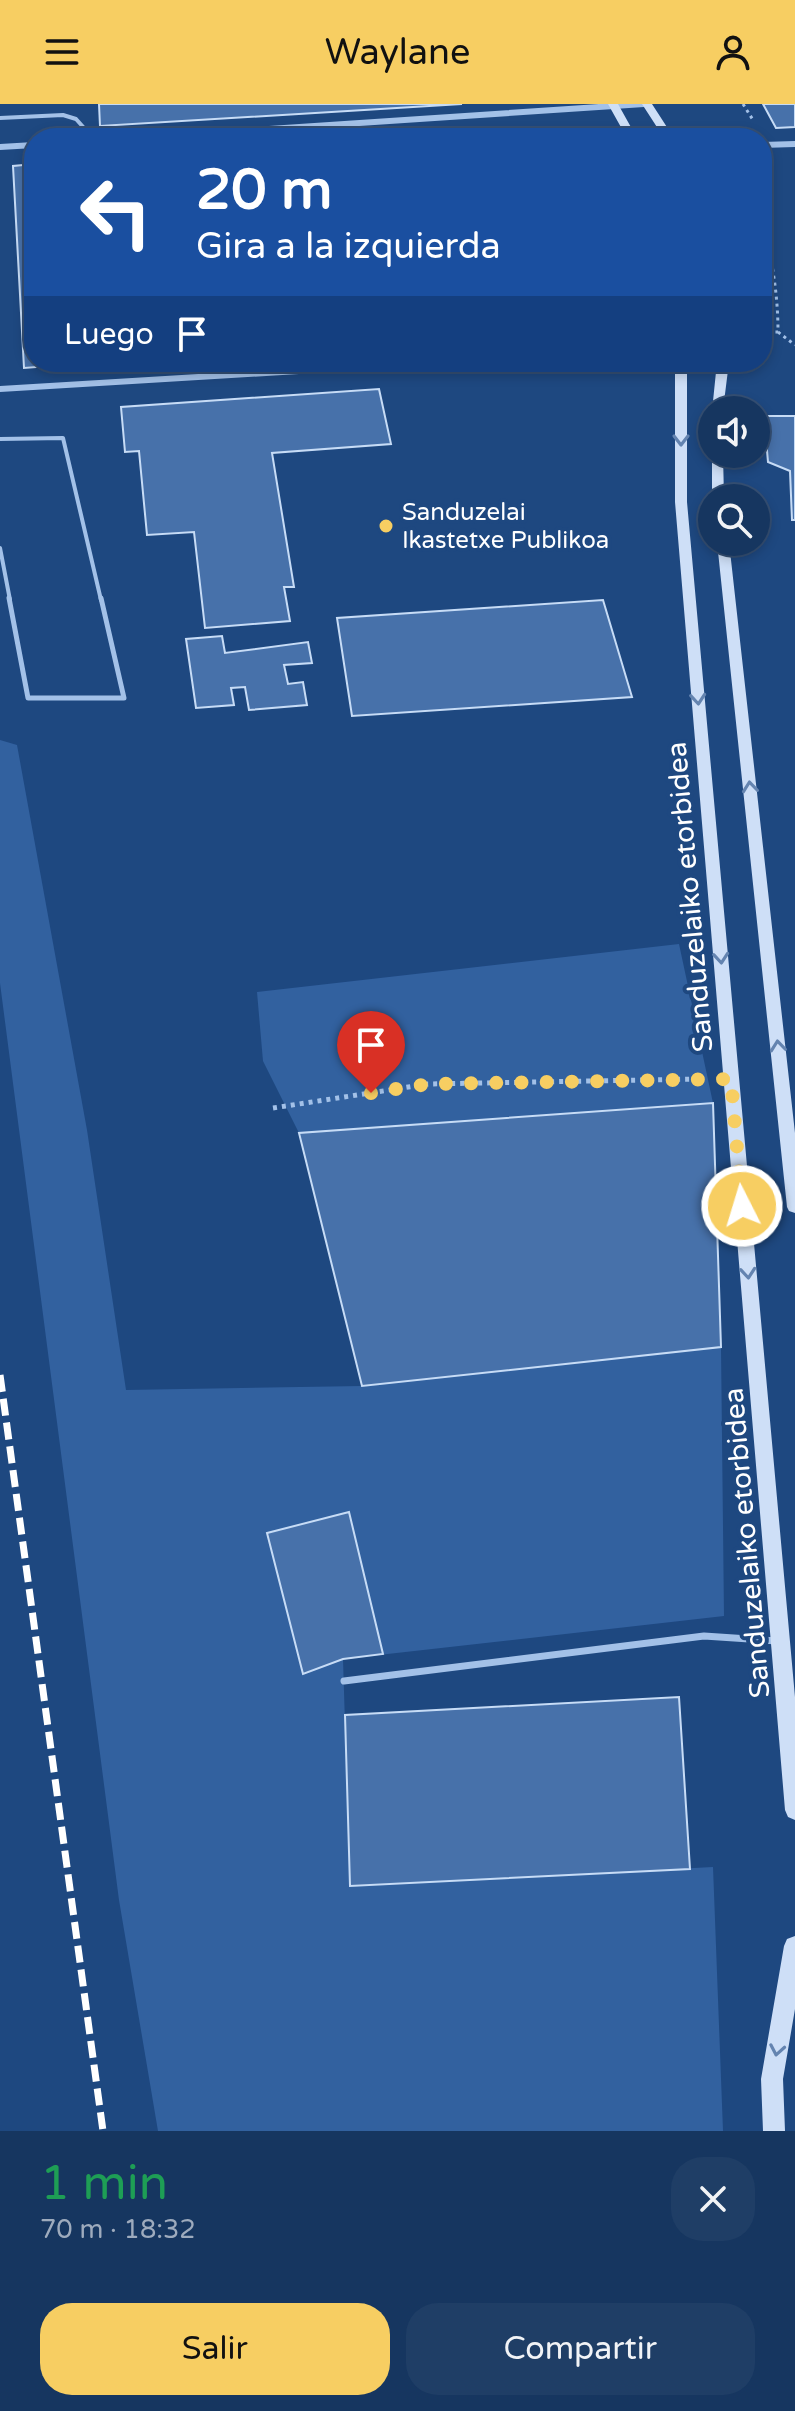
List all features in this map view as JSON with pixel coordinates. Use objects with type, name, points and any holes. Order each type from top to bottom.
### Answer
[{"type":"main road","points":[[645,104],[662,128]]},
{"type":"main road","points":[[613,105],[626,128]]},
{"type":"main road","name":"Sanduzelaiko etorbidea","points":[[681,372],[681,502],[795,1810]]},
{"type":"main road","points":[[719,396],[722,372]]},
{"type":"main road","points":[[725,556],[795,1207]]},
{"type":"main road","points":[[774,2131],[772,2079],[795,1946]]},
{"type":"street","points":[[278,128],[645,104]]},
{"type":"street","points":[[772,145],[795,145]]},
{"type":"street","points":[[0,147],[24,146]]},
{"type":"street","points":[[0,389],[281,372]]},
{"type":"lane","points":[[0,118],[63,115],[76,119],[84,128]]},
{"type":"lane","points":[[0,439],[63,438],[124,698],[28,698],[0,548]]},
{"type":"lane","points":[[344,1681],[704,1636],[781,1641]]},
{"type":"path","points":[[772,260],[778,332]]},
{"type":"path","points":[[772,332],[778,332],[795,345]]},
{"type":"path","points":[[273,1108],[428,1084],[731,1079]]},
{"type":"shaded area","points":[[0,740],[17,745],[87,1130],[126,1390],[362,1386],[721,1347],[724,1616],[343,1659],[350,1886],[713,1867],[723,2131],[158,2131],[119,1900],[0,983]]},
{"type":"shaded area","points":[[679,944],[713,1103],[299,1133],[263,1061],[257,992]]},
{"type":"building","points":[[99,104],[462,104],[100,126]]},
{"type":"building","points":[[763,104],[795,104],[795,127],[776,128]]},
{"type":"building","points":[[24,165],[24,368],[13,166]]},
{"type":"building","points":[[379,389],[391,444],[272,453],[294,587],[284,587],[290,621],[205,628],[194,532],[147,535],[139,451],[125,452],[121,407]]},
{"type":"building","points":[[770,416],[795,416],[795,520],[792,520],[790,471],[770,463]]},
{"type":"building","points":[[603,600],[632,697],[352,716],[337,618]]},
{"type":"building","points":[[222,636],[225,653],[308,642],[312,663],[284,665],[288,684],[303,682],[307,705],[249,710],[245,687],[231,688],[234,705],[196,708],[186,639]]},
{"type":"building","points":[[713,1103],[721,1347],[362,1386],[299,1133]]},
{"type":"building","points":[[349,1512],[383,1654],[343,1659],[303,1674],[267,1533]]},
{"type":"building","points":[[679,1697],[690,1869],[350,1886],[345,1715]]},
{"type":"railway","points":[[0,1375],[103,2131]]},
{"type":"place","name":"Sanduzelai Ikastetxe Publikoa","points":[[386,526]]},
{"type":"route","points":[[371,1093],[428,1084],[731,1079],[742,1206]]}]
